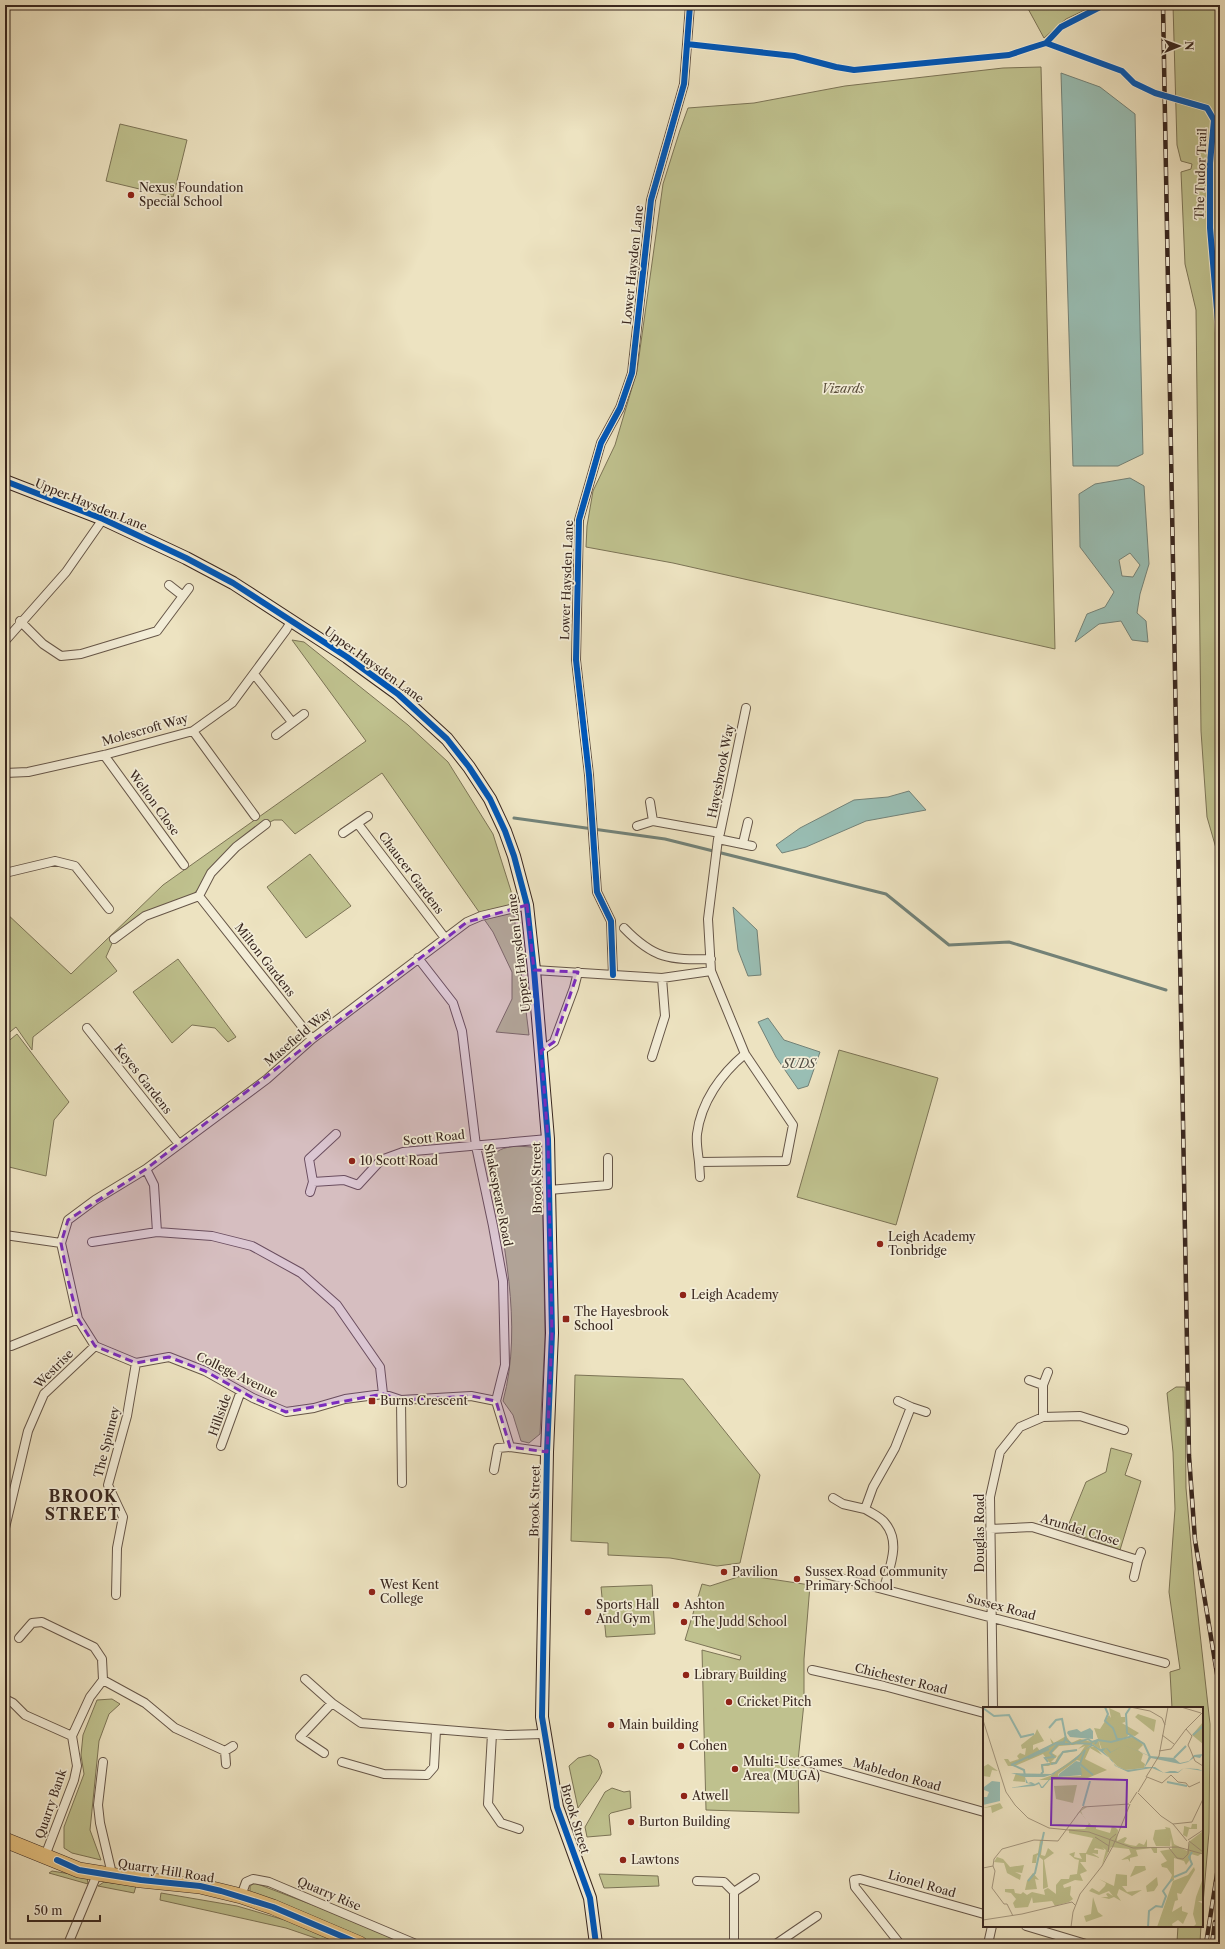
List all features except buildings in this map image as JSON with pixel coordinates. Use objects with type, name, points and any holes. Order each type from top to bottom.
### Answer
[{"type":"highway","name":"Quarry Hill Road","points":[[5,1840],[80,1870],[200,1886],[241,1896],[280,1910],[360,1944]]},
{"type":"street","name":"Lower Haysden Lane","points":[[613,975],[610,921],[597,892],[590,808],[589,775],[576,660],[579,520],[601,443],[620,408],[632,373],[652,200],[684,84],[690,5]]},
{"type":"street","name":"Upper Haysden Lane","points":[[5,481],[103,519],[186,558],[233,583],[292,620],[398,694],[447,739],[469,767],[490,799],[505,830],[514,856],[527,905],[541,1051]]},
{"type":"street","points":[[5,641],[20,621],[66,572],[103,519]]},
{"type":"street","points":[[169,585],[183,596]]},
{"type":"street","points":[[20,621],[43,644],[61,656],[81,654],[157,631],[189,588]]},
{"type":"street","name":"Molescroft Way","points":[[5,773],[28,772],[104,755],[193,731],[232,703],[292,620]]},
{"type":"street","points":[[254,674],[292,722]]},
{"type":"street","name":"Hayesbrook Way","points":[[711,971],[708,919],[719,836],[746,708]]},
{"type":"street","points":[[276,735],[304,714]]},
{"type":"street","points":[[193,731],[255,816]]},
{"type":"street","name":"Welton Close","points":[[104,755],[184,865]]},
{"type":"street","points":[[650,802],[653,821]]},
{"type":"street","points":[[343,832],[358,824],[368,816]]},
{"type":"street","points":[[637,826],[653,821],[719,836],[752,846]]},
{"type":"street","points":[[743,844],[748,822]]},
{"type":"street","points":[[114,939],[145,916],[199,896],[211,873],[236,847],[266,824]]},
{"type":"street","name":"Chaucer Gardens","points":[[358,824],[445,938]]},
{"type":"street","points":[[5,873],[55,861],[75,866],[109,909]]},
{"type":"street","name":"Milton Gardens","points":[[199,896],[312,1039]]},
{"type":"street","name":"Masefield Way","points":[[146,1169],[267,1078],[312,1039],[467,922],[481,916],[527,905]]},
{"type":"street","points":[[624,928],[639,944],[654,952],[679,960],[711,959]]},
{"type":"street","name":"Shakespeare Road","points":[[418,958],[453,1003],[462,1032],[476,1146],[493,1226],[502,1281],[505,1365],[496,1401]]},
{"type":"street","points":[[534,970],[662,978],[711,971],[745,1054],[793,1125],[786,1161],[699,1162]]},
{"type":"street","points":[[541,1051],[554,1042],[574,988],[578,972]]},
{"type":"street","points":[[652,1057],[665,1016],[662,978]]},
{"type":"street","name":"Keyes Gardens","points":[[87,1028],[179,1144]]},
{"type":"street","name":"Brook Street","points":[[541,1051],[548,1139],[552,1333],[547,1452],[542,1678],[543,1734],[557,1807],[590,1898],[596,1944]]},
{"type":"street","points":[[700,1177],[697,1135],[703,1108],[729,1068],[745,1054]]},
{"type":"street","points":[[310,1192],[313,1182],[309,1158],[336,1134]]},
{"type":"street","name":"Scott Road","points":[[313,1182],[344,1180],[358,1185],[381,1160],[403,1152],[548,1139]]},
{"type":"street","points":[[549,1190],[608,1184],[608,1158]]},
{"type":"street","points":[[95,1346],[78,1319],[61,1244],[68,1220],[95,1200],[146,1169],[154,1185],[157,1232]]},
{"type":"street","points":[[92,1242],[157,1232],[212,1236],[252,1246],[301,1273],[337,1305],[380,1367],[383,1394],[400,1400],[471,1396],[496,1401],[510,1447]]},
{"type":"street","points":[[5,1235],[61,1244]]},
{"type":"street","points":[[11,1346],[78,1319]]},
{"type":"street","name":"College Avenue","points":[[95,1346],[136,1362],[169,1357],[205,1371],[253,1398],[286,1412],[314,1408],[345,1399],[383,1394]]},
{"type":"street","name":"Westrise","points":[[5,1528],[28,1431],[44,1394],[95,1346]]},
{"type":"street","name":"The Spinney","points":[[116,1596],[117,1548],[123,1517],[108,1485],[127,1416],[136,1362]]},
{"type":"street","points":[[1043,1417],[1043,1385],[1048,1372]]},
{"type":"street","points":[[1029,1380],[1043,1385]]},
{"type":"street","name":"Hillside","points":[[221,1446],[241,1391]]},
{"type":"street","points":[[400,1400],[402,1483]]},
{"type":"street","points":[[898,1401],[926,1412]]},
{"type":"street","points":[[865,1509],[873,1487],[895,1448],[911,1407]]},
{"type":"street","name":"Douglas Road","points":[[993,1707],[993,1617],[990,1497],[1000,1452],[1020,1427],[1043,1417],[1080,1416],[1124,1430]]},
{"type":"street","points":[[494,1470],[498,1448],[510,1447],[547,1452]]},
{"type":"street","points":[[833,1498],[843,1504],[865,1509],[885,1522],[894,1536],[893,1555],[884,1588]]},
{"type":"street","name":"Arundel Close","points":[[990,1528],[1032,1527],[1140,1556],[1134,1577]]},
{"type":"street","name":"Sussex Road","points":[[829,1575],[884,1588],[1165,1663]]},
{"type":"street","points":[[5,1699],[14,1703],[26,1715],[72,1736],[90,1697],[103,1680],[102,1659],[94,1647],[42,1622],[32,1623],[19,1638]]},
{"type":"street","name":"Chichester Road","points":[[812,1670],[884,1686],[983,1713]]},
{"type":"street","points":[[103,1680],[145,1703],[175,1728],[225,1751]]},
{"type":"street","points":[[306,1680],[332,1703],[361,1723],[492,1734],[543,1734]]},
{"type":"street","points":[[324,1753],[300,1737],[332,1703]]},
{"type":"street","points":[[342,1762],[384,1774],[427,1775],[434,1767],[436,1730]]},
{"type":"street","points":[[492,1734],[488,1804],[501,1823],[519,1829]]},
{"type":"street","name":"Quarry Bank","points":[[46,1856],[74,1780],[77,1766],[72,1736]]},
{"type":"street","points":[[225,1751],[233,1746]]},
{"type":"street","points":[[225,1751],[226,1764]]},
{"type":"street","name":"Mabledon Road","points":[[803,1760],[983,1812]]},
{"type":"street","points":[[68,1944],[105,1873],[98,1805],[103,1762]]},
{"type":"street","points":[[734,1892],[755,1878]]},
{"type":"street","name":"Quarry Rise","points":[[241,1896],[246,1882],[253,1879],[269,1882],[416,1944]]},
{"type":"street","name":"Lionel Road","points":[[900,1944],[855,1887],[854,1880],[860,1879],[983,1914]]},
{"type":"street","points":[[697,1881],[724,1882],[734,1892],[734,1944]]},
{"type":"street","points":[[776,1944],[817,1916]]},
{"type":"street","points":[[988,1944],[992,1927]]},
{"type":"street","points":[[1029,1927],[1086,1944]]},
{"type":"highlighted area","points":[[527,905],[534,970],[578,972],[554,1042],[541,1051],[548,1139],[552,1333],[547,1452],[510,1447],[496,1401],[471,1396],[401,1400],[383,1394],[286,1412],[253,1398],[205,1371],[169,1357],[136,1363],[95,1346],[78,1319],[68,1280],[61,1243],[68,1220],[146,1169],[467,922]]},
{"type":"green space","points":[[1026,5],[1090,5],[1091,7],[1066,19],[1044,38]]},
{"type":"green space","points":[[1173,5],[1220,5],[1220,862],[1207,817],[1201,731],[1196,310],[1185,264],[1181,172],[1191,169],[1192,164],[1181,161],[1177,145]]},
{"type":"green space","name":"Vizards","points":[[1041,67],[1055,649],[673,563],[586,547],[587,526],[593,491],[615,445],[637,371],[663,184],[688,108],[754,103],[845,86],[1003,68]]},
{"type":"green space","points":[[120,124],[187,140],[173,197],[106,181]]},
{"type":"green space","points":[[292,640],[304,642],[408,725],[448,762],[493,834],[511,891],[529,1035],[496,1032],[512,999],[512,972],[493,932],[382,773],[295,834],[282,820],[274,820],[266,824],[211,873],[194,894],[145,916],[114,939],[106,957],[117,971],[33,1037],[32,1050],[16,1027],[5,1036],[5,912],[71,974],[163,885],[366,741]]},
{"type":"green space","points":[[310,854],[351,906],[306,938],[267,887]]},
{"type":"green space","points":[[178,959],[236,1037],[228,1042],[215,1028],[192,1025],[172,1043],[133,992]]},
{"type":"green space","points":[[17,1034],[69,1102],[54,1120],[46,1176],[5,1166],[5,1044]]},
{"type":"green space","points":[[839,1050],[938,1078],[896,1225],[797,1197]]},
{"type":"green space","points":[[516,1146],[532,1147],[541,1151],[542,1161],[545,1337],[540,1434],[529,1443],[521,1441],[513,1415],[503,1401],[509,1372],[512,1342],[511,1312],[505,1251],[490,1161],[492,1157],[500,1150]]},
{"type":"green space","points":[[575,1375],[683,1379],[760,1475],[740,1563],[717,1566],[670,1558],[608,1555],[608,1543],[571,1541]]},
{"type":"green space","points":[[1176,1387],[1185,1387],[1186,1488],[1194,1579],[1210,1724],[1209,1832],[1203,1904],[1203,1707],[1172,1707],[1170,1672],[1180,1669],[1169,1592],[1175,1509],[1173,1452],[1167,1393]]},
{"type":"green space","points":[[1111,1448],[1132,1454],[1125,1475],[1141,1481],[1120,1550],[1066,1531],[1086,1482],[1106,1472]]},
{"type":"green space","points":[[744,1575],[810,1585],[804,1659],[804,1703],[798,1761],[799,1813],[706,1810],[702,1650],[740,1660],[741,1656],[685,1640],[702,1584],[710,1586]]},
{"type":"green space","points":[[652,1585],[655,1634],[606,1637],[601,1587]]},
{"type":"green space","points":[[112,1699],[120,1704],[109,1714],[99,1741],[90,1830],[101,1860],[72,1853],[64,1848],[64,1827],[84,1774],[81,1755],[83,1735],[97,1700]]},
{"type":"green space","points":[[590,1755],[598,1760],[602,1772],[599,1779],[578,1808],[569,1766],[578,1758]]},
{"type":"green space","points":[[612,1788],[624,1792],[630,1791],[631,1808],[611,1813],[609,1815],[611,1835],[587,1837],[585,1827],[605,1792]]},
{"type":"green space","points":[[52,1871],[87,1877],[88,1884],[49,1873]]},
{"type":"green space","points":[[599,1874],[658,1876],[659,1886],[604,1888]]},
{"type":"green space","points":[[104,1882],[136,1886],[134,1893],[98,1886]]},
{"type":"green space","points":[[255,1883],[318,1907],[406,1944],[376,1944],[250,1892],[250,1886]]},
{"type":"green space","points":[[161,1893],[237,1906],[288,1921],[348,1944],[333,1944],[286,1928],[160,1900]]},
{"type":"green space","points":[[1178,1927],[1201,1927],[1200,1942],[1177,1942]]},
{"type":"water","points":[[1061,73],[1100,87],[1135,114],[1143,454],[1118,466],[1073,466]]},
{"type":"water","points":[[1130,478],[1144,486],[1149,564],[1140,594],[1137,613],[1146,621],[1148,642],[1132,640],[1121,621],[1099,624],[1075,642],[1087,614],[1105,607],[1114,592],[1080,547],[1079,494],[1095,484]],"holes":[[[1130,553],[1140,565],[1133,577],[1122,576],[1119,560]]]},
{"type":"water","points":[[909,791],[926,810],[866,821],[806,847],[782,853],[776,845],[800,828],[854,800],[888,797]]},
{"type":"water","points":[[733,907],[757,930],[761,975],[748,976],[738,950]]},
{"type":"water","name":"SUDS","points":[[768,1018],[784,1040],[820,1052],[808,1086],[798,1089],[776,1057],[758,1022]]},
{"type":"waterway","points":[[514,818],[665,839],[886,894],[949,945],[1009,942],[1166,990]]},
{"type":"railway","points":[[1163,5],[1189,1456],[1195,1540],[1220,1692]]},
{"type":"railway","points":[[1206,1944],[1220,1855]]},
{"type":"railway","points":[[1212,1944],[1215,1922]]},
{"type":"railway","points":[[1219,1944],[1220,1936]]},
{"type":"cycle path","points":[[613,975],[611,921],[597,892],[589,775],[576,660],[579,520],[601,443],[620,408],[632,373],[651,200],[684,84],[690,5]]},
{"type":"cycle path","points":[[687,44],[794,56],[854,70],[1009,55],[1046,43],[1061,27],[1104,5]]},
{"type":"cycle path","name":"The Tudor Trail","points":[[1046,43],[1122,71],[1134,83],[1155,93],[1207,108],[1214,120],[1210,163],[1210,228],[1219,333],[1220,370]]},
{"type":"cycle path","points":[[5,481],[103,519],[186,558],[233,583],[347,657],[398,694],[447,739],[469,767],[490,799],[505,831],[514,856],[527,905],[548,1139],[552,1333],[547,1452],[542,1717],[557,1807],[590,1898],[596,1944]]},
{"type":"cycle path","points":[[57,1860],[79,1870],[141,1880],[200,1886],[221,1891],[273,1907],[360,1944]]},
{"type":"place","name":"Nexus Foundation Special School","points":[[131,195]]},
{"type":"place","name":"10 Scott Road","points":[[352,1161]]},
{"type":"place","name":"Leigh Academy Tonbridge","points":[[880,1244]]},
{"type":"place","name":"Leigh Academy","points":[[683,1295]]},
{"type":"place","name":"The Hayesbrook School","points":[[566,1319]]},
{"type":"place","name":"Burns Crescent","points":[[372,1401]]},
{"type":"place","name":"Pavilion","points":[[724,1572]]},
{"type":"place","name":"Sussex Road Community Primary School","points":[[797,1579]]},
{"type":"place","name":"West Kent College","points":[[372,1592]]},
{"type":"place","name":"Ashton","points":[[676,1605]]},
{"type":"place","name":"Sports Hall And Gym","points":[[588,1612]]},
{"type":"place","name":"The Judd School","points":[[684,1622]]},
{"type":"place","name":"Library Building","points":[[686,1675]]},
{"type":"place","name":"Cricket Pitch","points":[[729,1702]]},
{"type":"place","name":"Main building","points":[[611,1725]]},
{"type":"place","name":"Cohen","points":[[681,1746]]},
{"type":"place","name":"Multi-Use Games Area (MUGA)","points":[[735,1769]]},
{"type":"place","name":"Atwell","points":[[684,1796]]},
{"type":"place","name":"Burton Building","points":[[631,1822]]},
{"type":"place","name":"Lawtons","points":[[623,1860]]},
{"type":"district","name":"BROOK STREET","points":[[83,1505]]}]
